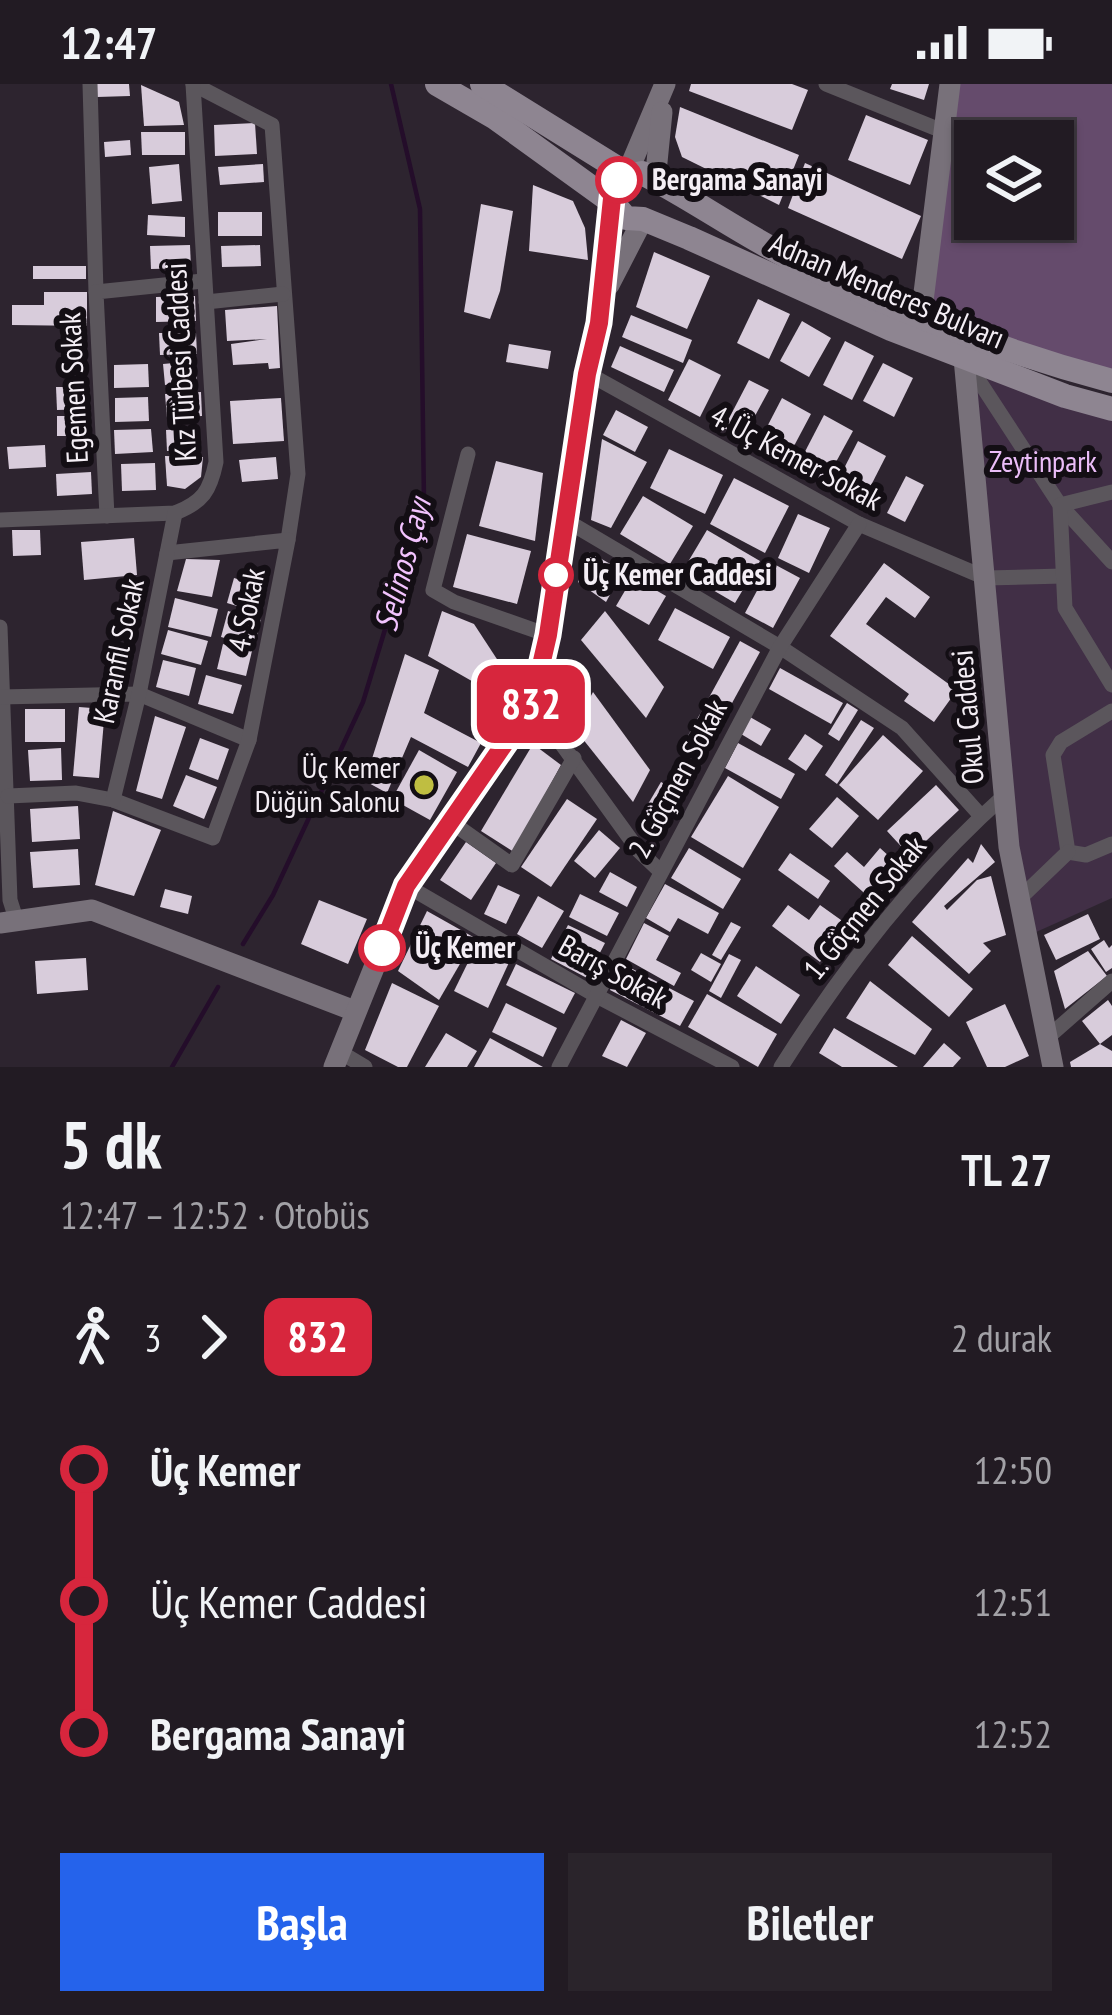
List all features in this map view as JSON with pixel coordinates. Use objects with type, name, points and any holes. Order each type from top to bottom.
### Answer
[{"type":"main road","points":[[437,84],[499,107],[627,174]]},
{"type":"main road","points":[[482,84],[499,107],[626,218],[643,219]]},
{"type":"main road","points":[[627,174],[664,86]]},
{"type":"main road","points":[[603,296],[643,219],[659,203],[656,182],[664,86]]},
{"type":"main road","points":[[921,316],[952,86]]},
{"type":"main road","points":[[337,1060],[406,886],[532,704],[567,521],[616,182],[627,174],[643,172],[656,182]]},
{"type":"main road","name":"Adnan Menderes Bulvarı","points":[[656,182],[783,254],[921,316],[1022,355],[1112,381]]},
{"type":"main road","name":"Adnan Menderes Bulvarı","points":[[643,219],[964,358],[1112,409]]},
{"type":"main road","name":"Okul Caddesi","points":[[964,358],[1018,901],[1053,1067]]},
{"type":"main road","points":[[8,921],[92,910],[356,1011]]},
{"type":"street","points":[[90,84],[96,292]]},
{"type":"street","points":[[193,84],[272,125],[298,474],[288,540]]},
{"type":"street","name":"Kız Türbesi Caddesi","points":[[175,513],[193,506],[210,491],[216,462],[193,84]]},
{"type":"street","points":[[826,84],[944,132]]},
{"type":"street","name":"Egemen Sokak","points":[[106,516],[96,292],[203,281]]},
{"type":"street","points":[[206,302],[283,294]]},
{"type":"street","points":[[964,358],[1060,505],[1112,562]]},
{"type":"street","name":"4. Üç Kemer Sokak","points":[[587,374],[859,524],[986,578]]},
{"type":"street","points":[[468,454],[434,590],[454,602],[548,635]]},
{"type":"street","points":[[1060,505],[1112,492]]},
{"type":"street","points":[[1060,505],[1065,608],[1112,686]]},
{"type":"street","points":[[0,520],[175,513]]},
{"type":"street","name":"Karanfil Sokak","points":[[113,800],[140,694],[175,513]]},
{"type":"street","points":[[567,521],[780,647],[902,728],[980,816]]},
{"type":"street","name":"2. Göçmen Sokak","points":[[559,1067],[780,647],[859,524]]},
{"type":"street","name":"4. Sokak","points":[[113,800],[213,838],[249,740],[288,540],[166,553]]},
{"type":"street","points":[[986,578],[1063,576]]},
{"type":"street","points":[[0,627],[8,921]]},
{"type":"street","points":[[2,696],[140,694],[249,740]]},
{"type":"street","points":[[532,704],[639,851],[659,871]]},
{"type":"street","points":[[1068,852],[1053,755],[1061,742],[1112,711]]},
{"type":"street","points":[[451,822],[512,866],[574,758]]},
{"type":"street","points":[[8,796],[76,793],[113,800]]},
{"type":"street","name":"1. Göçmen Sokak","points":[[781,1067],[824,999],[878,929],[935,860],[1005,795]]},
{"type":"street","points":[[1068,852],[1087,855],[1112,844]]},
{"type":"street","points":[[1018,901],[1068,852]]},
{"type":"street","name":"Barış Sokak","points":[[406,886],[731,1067]]},
{"type":"street","points":[[1047,1038],[1112,981]]},
{"type":"street","points":[[337,1060],[365,1067]]},
{"type":"green space","name":"Zeytinpark","points":[[964,358],[1112,409],[1112,898],[1025,937]]},
{"type":"shaded area","points":[[956,84],[1112,84],[1112,381],[921,317]]},
{"type":"building","points":[[97,84],[129,84],[130,96],[97,97]]},
{"type":"building","points":[[691,84],[792,84],[808,90],[792,130],[689,91]]},
{"type":"building","points":[[892,84],[929,84],[924,100],[890,89]]},
{"type":"building","points":[[141,85],[179,102],[184,125],[144,126]]},
{"type":"building","points":[[680,107],[799,155],[779,205],[682,157],[675,137]]},
{"type":"building","points":[[866,115],[928,140],[910,185],[848,160]]},
{"type":"building","points":[[255,123],[257,154],[215,156],[214,125]]},
{"type":"building","points":[[141,132],[185,132],[185,155],[142,155]]},
{"type":"building","points":[[130,140],[131,155],[105,157],[104,142]]},
{"type":"building","points":[[805,163],[921,216],[902,259],[788,208]]},
{"type":"building","points":[[179,164],[182,201],[152,204],[149,167]]},
{"type":"building","points":[[263,164],[264,182],[220,185],[218,167]]},
{"type":"building","points":[[533,185],[573,201],[585,228],[588,260],[529,251]]},
{"type":"building","points":[[481,204],[513,211],[500,291],[490,319],[464,312]]},
{"type":"building","points":[[218,212],[262,212],[262,236],[218,236]]},
{"type":"building","points":[[148,215],[185,217],[185,237],[147,235]]},
{"type":"building","points":[[190,245],[191,268],[151,269],[150,246]]},
{"type":"building","points":[[260,245],[261,266],[222,267],[221,246]]},
{"type":"building","points":[[654,252],[710,276],[687,329],[636,307]]},
{"type":"building","points":[[33,266],[86,266],[86,279],[33,279]]},
{"type":"building","points":[[44,292],[87,292],[87,326],[12,325],[12,305],[44,305]]},
{"type":"building","points":[[195,296],[196,321],[156,322],[156,297]]},
{"type":"building","points":[[758,299],[790,314],[769,359],[737,343]]},
{"type":"building","points":[[277,306],[280,368],[269,369],[268,363],[233,365],[231,344],[267,339],[227,341],[225,310]]},
{"type":"building","points":[[631,315],[692,340],[683,363],[622,337]]},
{"type":"building","points":[[802,321],[831,338],[809,377],[780,361]]},
{"type":"building","points":[[159,333],[196,333],[197,354],[160,355]]},
{"type":"building","points":[[845,341],[874,356],[852,400],[823,385]]},
{"type":"building","points":[[509,344],[551,351],[548,369],[506,362]]},
{"type":"building","points":[[620,346],[674,370],[664,392],[611,367]]},
{"type":"building","points":[[689,359],[721,375],[700,417],[668,400]]},
{"type":"building","points":[[195,361],[197,382],[165,385],[163,364]]},
{"type":"building","points":[[883,363],[913,378],[894,417],[863,401]]},
{"type":"building","points":[[148,364],[149,387],[114,388],[114,365]]},
{"type":"building","points":[[749,380],[769,390],[743,438],[724,428]]},
{"type":"building","points":[[56,387],[89,387],[90,409],[57,410]]},
{"type":"building","points":[[201,392],[202,416],[167,418],[165,394]]},
{"type":"building","points":[[148,397],[149,421],[115,422],[115,398]]},
{"type":"building","points":[[281,398],[284,441],[233,444],[230,401]]},
{"type":"building","points":[[782,398],[811,414],[786,461],[757,446]]},
{"type":"building","points":[[616,410],[648,427],[635,452],[603,435]]},
{"type":"building","points":[[824,415],[853,431],[825,482],[797,467]]},
{"type":"building","points":[[57,416],[90,416],[90,436],[57,436]]},
{"type":"building","points":[[197,428],[198,449],[167,451],[166,430]]},
{"type":"building","points":[[151,429],[153,452],[115,454],[114,430]]},
{"type":"building","points":[[602,439],[647,462],[611,528],[591,520]]},
{"type":"building","points":[[858,441],[886,456],[863,501],[835,486]]},
{"type":"building","points":[[45,445],[46,467],[9,469],[7,447]]},
{"type":"building","points":[[669,449],[723,475],[705,514],[650,488]]},
{"type":"building","points":[[165,456],[203,457],[201,477],[185,489],[167,486]]},
{"type":"building","points":[[276,457],[278,479],[242,482],[239,460]]},
{"type":"building","points":[[496,461],[543,473],[535,541],[479,526]]},
{"type":"building","points":[[155,463],[156,490],[122,491],[121,464]]},
{"type":"building","points":[[91,472],[92,494],[57,496],[56,474]]},
{"type":"building","points":[[906,476],[924,485],[905,522],[887,513]]},
{"type":"building","points":[[734,478],[789,506],[765,553],[710,524]]},
{"type":"building","points":[[643,496],[693,526],[670,564],[620,534]]},
{"type":"building","points":[[798,514],[830,528],[809,573],[778,558]]},
{"type":"building","points":[[12,530],[40,530],[41,555],[13,556]]},
{"type":"building","points":[[707,530],[760,561],[735,603],[682,572]]},
{"type":"building","points":[[467,534],[531,551],[517,604],[453,587]]},
{"type":"building","points":[[134,538],[137,575],[84,580],[81,542]]},
{"type":"building","points":[[589,552],[623,571],[606,602],[578,582]]},
{"type":"building","points":[[186,559],[220,560],[212,597],[177,591]]},
{"type":"building","points":[[772,563],[800,578],[773,628],[745,613]]},
{"type":"building","points":[[884,563],[930,597],[915,618],[886,597],[866,624],[957,690],[934,722],[904,701],[909,694],[830,636]]},
{"type":"building","points":[[633,577],[666,596],[649,625],[616,606]]},
{"type":"building","points":[[234,578],[265,587],[257,612],[227,603]]},
{"type":"building","points":[[175,598],[218,609],[211,637],[168,627]]},
{"type":"building","points":[[675,608],[730,637],[713,669],[658,640]]},
{"type":"building","points":[[228,611],[261,620],[254,646],[221,637]]},
{"type":"building","points":[[442,611],[474,624],[508,676],[498,696],[428,656]]},
{"type":"building","points":[[605,611],[664,687],[646,718],[581,640]]},
{"type":"building","points":[[168,630],[208,641],[201,665],[161,654]]},
{"type":"building","points":[[740,641],[760,652],[703,756],[683,745]]},
{"type":"building","points":[[223,644],[252,651],[246,676],[217,669]]},
{"type":"building","points":[[405,654],[439,670],[424,713],[481,743],[468,767],[411,737],[387,793],[365,781]]},
{"type":"building","points":[[163,660],[196,668],[189,696],[156,687]]},
{"type":"building","points":[[780,668],[843,703],[831,724],[769,689]]},
{"type":"building","points":[[206,675],[242,685],[233,714],[198,704]]},
{"type":"building","points":[[593,692],[650,770],[633,802],[574,728]]},
{"type":"building","points":[[847,703],[858,710],[839,741],[828,734]]},
{"type":"building","points":[[79,707],[105,709],[99,778],[73,776]]},
{"type":"building","points":[[25,709],[65,709],[65,742],[25,742]]},
{"type":"building","points":[[155,716],[186,727],[162,799],[136,791]]},
{"type":"building","points":[[750,717],[771,729],[761,746],[741,734]]},
{"type":"building","points":[[861,720],[874,728],[837,784],[825,775]]},
{"type":"building","points":[[805,734],[823,746],[806,771],[788,759]]},
{"type":"building","points":[[883,735],[923,771],[878,820],[839,785]]},
{"type":"building","points":[[200,738],[229,749],[218,780],[189,769]]},
{"type":"building","points":[[738,743],[795,774],[781,799],[725,768]]},
{"type":"building","points":[[533,744],[561,765],[514,852],[481,831]]},
{"type":"building","points":[[61,748],[62,780],[30,781],[28,750]]},
{"type":"building","name":"Üç Kemer Düğün Salonu","points":[[419,750],[457,772],[430,820],[392,799]]},
{"type":"building","points":[[186,775],[217,787],[204,819],[173,806]]},
{"type":"building","points":[[728,776],[779,807],[743,868],[691,837]]},
{"type":"building","points":[[661,782],[686,796],[666,831],[641,816]]},
{"type":"building","points":[[936,785],[959,810],[910,856],[887,831]]},
{"type":"building","points":[[837,797],[859,816],[832,848],[809,829]]},
{"type":"building","points":[[567,799],[597,819],[551,887],[521,867]]},
{"type":"building","points":[[78,806],[80,839],[32,842],[30,809]]},
{"type":"building","points":[[113,811],[161,830],[134,896],[95,885]]},
{"type":"building","points":[[599,830],[620,848],[595,878],[574,861]]},
{"type":"building","points":[[466,842],[496,863],[471,900],[440,880]]},
{"type":"building","points":[[981,844],[995,862],[944,906],[947,910],[977,880],[991,876],[1006,935],[983,943],[991,951],[969,974],[912,922],[968,858],[973,863]]},
{"type":"building","points":[[689,848],[741,879],[723,909],[671,878]]},
{"type":"building","points":[[880,848],[901,867],[872,900],[834,866],[847,852],[864,867]]},
{"type":"building","points":[[78,849],[80,885],[33,888],[30,852]]},
{"type":"building","points":[[790,853],[830,881],[818,899],[778,870]]},
{"type":"building","points":[[610,872],[637,887],[627,907],[599,892]]},
{"type":"building","points":[[665,884],[719,913],[708,934],[678,918],[670,932],[646,918]]},
{"type":"building","points":[[498,885],[520,895],[506,924],[484,914]]},
{"type":"building","points":[[165,889],[192,896],[188,914],[160,907]]},
{"type":"building","points":[[580,894],[619,913],[607,936],[569,917]]},
{"type":"building","points":[[538,896],[564,911],[542,948],[517,934]]},
{"type":"building","points":[[319,900],[367,919],[348,964],[301,944]]},
{"type":"building","points":[[788,905],[809,920],[820,905],[848,925],[820,962],[772,926]]},
{"type":"building","points":[[427,911],[475,938],[439,1000],[398,971]]},
{"type":"building","points":[[1088,914],[1100,939],[1056,960],[1044,935]]},
{"type":"building","points":[[731,922],[741,927],[721,960],[712,955]]},
{"type":"building","points":[[644,923],[669,936],[656,960],[681,973],[674,986],[626,959]]},
{"type":"building","points":[[568,925],[605,943],[587,978],[551,959]]},
{"type":"building","points":[[912,936],[973,989],[949,1017],[888,965]]},
{"type":"building","points":[[1104,940],[1109,948],[1112,945],[1112,968],[1106,972],[1091,949]]},
{"type":"building","points":[[478,942],[511,958],[488,1008],[454,991]]},
{"type":"building","points":[[1088,951],[1107,976],[1065,1009],[1054,971]]},
{"type":"building","points":[[701,953],[721,964],[711,982],[691,970]]},
{"type":"building","points":[[729,954],[741,960],[721,998],[709,991]]},
{"type":"building","points":[[86,958],[88,990],[37,994],[35,961]]},
{"type":"building","points":[[516,964],[575,993],[564,1014],[506,985]]},
{"type":"building","points":[[623,964],[694,1001],[680,1026],[610,990]]},
{"type":"building","points":[[756,966],[800,995],[781,1024],[737,996]]},
{"type":"building","points":[[870,981],[932,1029],[915,1055],[846,1018]]},
{"type":"building","points":[[392,983],[439,1006],[407,1067],[365,1050]]},
{"type":"building","points":[[707,994],[777,1034],[758,1067],[688,1027]]},
{"type":"building","points":[[1108,1000],[1112,1035],[1100,1044],[1082,1021]]},
{"type":"building","points":[[506,1003],[557,1028],[543,1057],[492,1032]]},
{"type":"building","points":[[1005,1004],[1029,1056],[1005,1067],[987,1067],[966,1022]]},
{"type":"building","points":[[621,1020],[646,1033],[627,1067],[602,1056]]},
{"type":"building","points":[[834,1028],[898,1067],[842,1067],[819,1053]]},
{"type":"building","points":[[446,1033],[477,1051],[467,1067],[425,1067]]},
{"type":"building","points":[[490,1038],[543,1067],[474,1067]]},
{"type":"building","points":[[944,1043],[961,1058],[953,1067],[923,1067]]},
{"type":"building","points":[[1100,1044],[1112,1051],[1112,1067],[1071,1067],[1070,1062]]},
{"type":"waterway","name":"Selinos Çayı","points":[[243,944],[273,895],[363,702],[424,501],[420,209],[391,84]]},
{"type":"waterway","name":"Selinos Çayı","points":[[172,1067],[218,987]]},
{"type":"bus line","name":"832","points":[[382,948],[406,886],[532,704],[567,521],[603,296],[613,189],[619,180]]},
{"type":"place","name":"Bergama Sanayi","points":[[619,180]]},
{"type":"place","name":"Üç Kemer Caddesi","points":[[556,575]]},
{"type":"place","name":"Üç Kemer Düğün Salonu","points":[[424,785]]},
{"type":"place","name":"Üç Kemer","points":[[382,948]]}]
